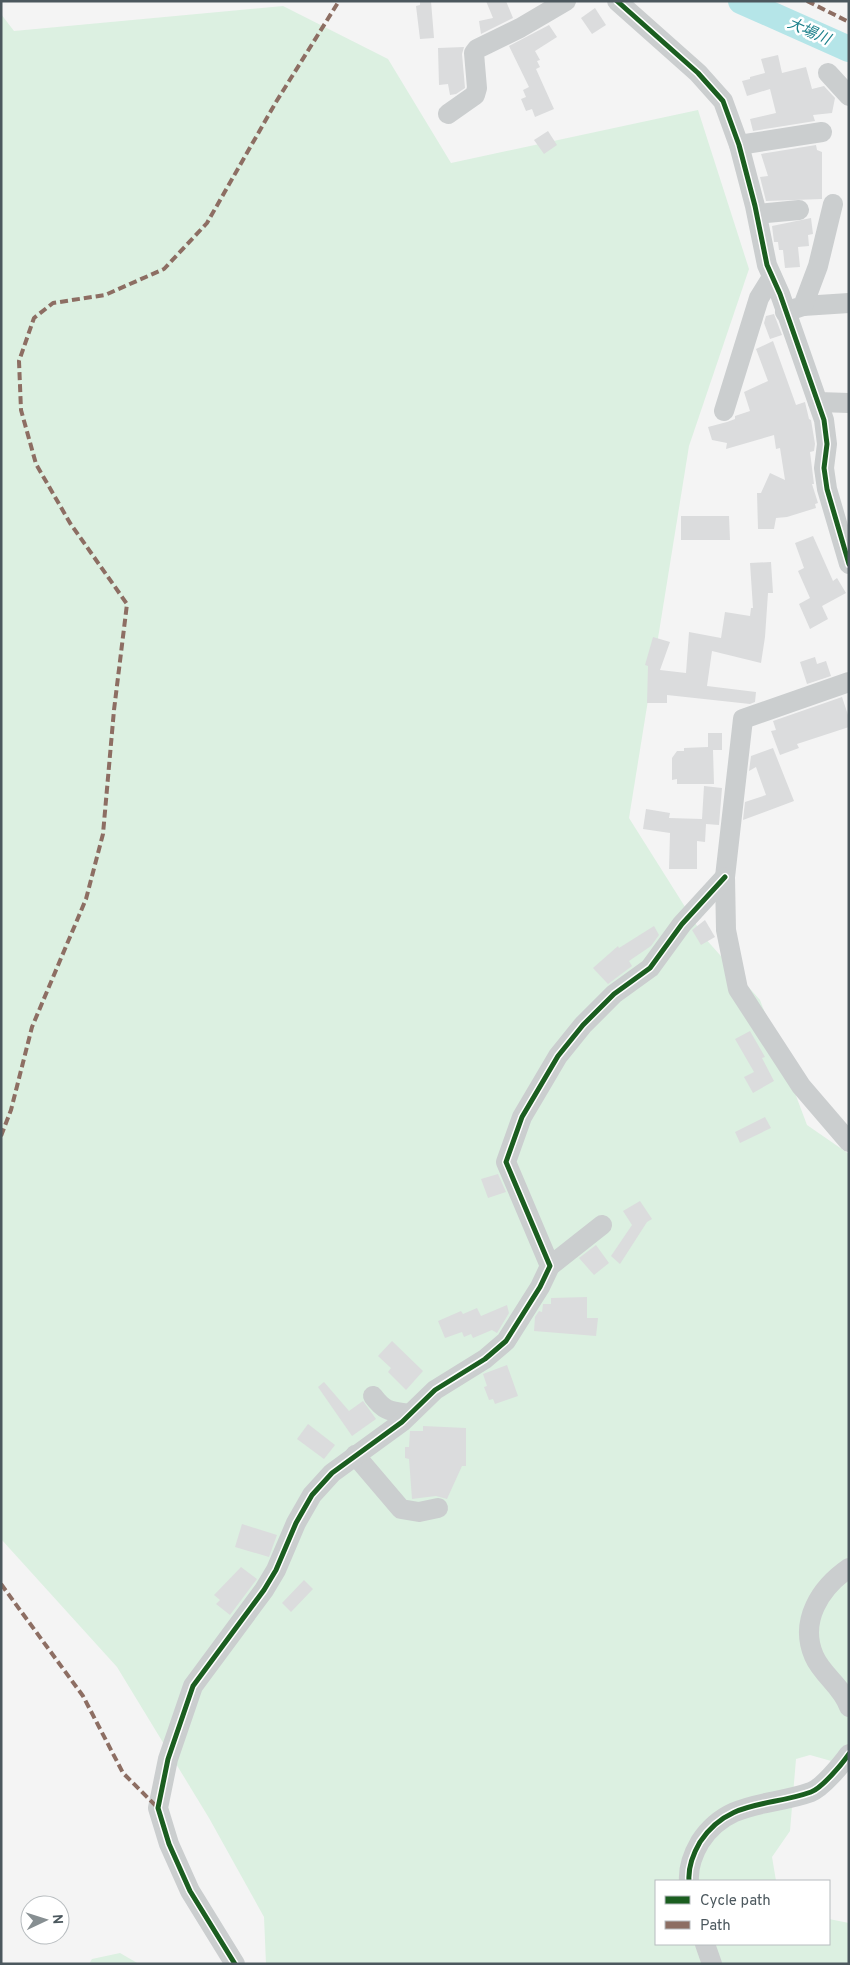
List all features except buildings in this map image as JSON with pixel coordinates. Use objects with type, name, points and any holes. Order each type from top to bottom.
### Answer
[{"type":"street","points":[[448,114],[475,95],[477,88],[474,53],[477,49],[520,28],[566,1]]},
{"type":"street","points":[[617,1],[698,73],[723,101],[739,145],[767,265],[794,309],[824,420],[827,444],[824,468],[827,488],[849,564]]},
{"type":"street","points":[[828,73],[849,96]]},
{"type":"street","points":[[739,145],[822,132]]},
{"type":"street","points":[[794,309],[818,266],[833,204]]},
{"type":"street","points":[[756,214],[799,210]]},
{"type":"street","points":[[724,411],[760,298],[772,276]]},
{"type":"street","points":[[794,309],[849,303]]},
{"type":"street","points":[[818,402],[849,403]]},
{"type":"street","points":[[849,682],[743,720],[725,877],[726,930],[738,989],[801,1086],[849,1142]]},
{"type":"street","points":[[550,1266],[506,1162],[522,1117],[558,1056],[583,1024],[614,994],[650,968],[682,924],[725,877]]},
{"type":"street","points":[[235,1964],[190,1891],[168,1844],[158,1808],[168,1759],[193,1686],[231,1636],[276,1570],[296,1523],[312,1496],[332,1473],[410,1414],[435,1390],[485,1359],[506,1341],[519,1317],[540,1287],[550,1266],[602,1225]]},
{"type":"street","points":[[373,1396],[382,1408],[387,1411],[410,1414]]},
{"type":"street","points":[[355,1455],[401,1508],[419,1512],[438,1508]]},
{"type":"street","points":[[849,1568],[825,1588],[812,1610],[809,1633],[815,1657],[836,1684],[849,1707]]},
{"type":"street","points":[[689,1880],[693,1853],[707,1831],[725,1816],[747,1806],[813,1791],[832,1774],[849,1754]]},
{"type":"street","points":[[704,1945],[712,1964]]},
{"type":"green space","points":[[283,6],[388,59],[451,163],[698,110],[749,269],[689,446],[629,818],[704,937],[760,1000],[807,1125],[849,1154],[849,1766],[810,1755],[796,1759],[790,1831],[772,1857],[776,1880],[655,1880],[655,1945],[830,1945],[830,1919],[849,1923],[849,1964],[266,1964],[264,1917],[209,1818],[117,1667],[1,1539],[1,14],[14,31]]},
{"type":"green space","points":[[120,1953],[139,1964],[89,1964],[92,1959]]},
{"type":"waterway","name":"大場川","points":[[741,1],[849,49]]},
{"type":"marked path","points":[[1,1136],[11,1110],[32,1027],[86,899],[103,834],[114,710],[127,604],[70,523],[36,464],[21,410],[19,361],[34,318],[53,303],[105,295],[164,269],[207,223],[276,102],[339,1]]},
{"type":"marked path","points":[[807,1],[849,22]]},
{"type":"marked path","points":[[1,1584],[83,1696],[123,1773],[158,1808]]},
{"type":"cycle path","points":[[617,1],[698,73],[723,101],[739,145],[755,206],[767,265],[780,294],[824,420],[827,444],[824,468],[827,489],[849,564]]},
{"type":"cycle path","points":[[235,1964],[190,1891],[169,1844],[158,1808],[168,1759],[193,1686],[264,1590],[276,1570],[296,1523],[312,1495],[332,1473],[402,1422],[435,1390],[485,1359],[506,1341],[540,1287],[550,1266],[506,1162],[522,1117],[558,1056],[583,1025],[614,994],[650,968],[682,924],[725,877]]},
{"type":"cycle path","points":[[689,1880],[690,1866],[697,1847],[711,1828],[723,1818],[751,1806],[796,1797],[816,1790],[849,1754]]}]
